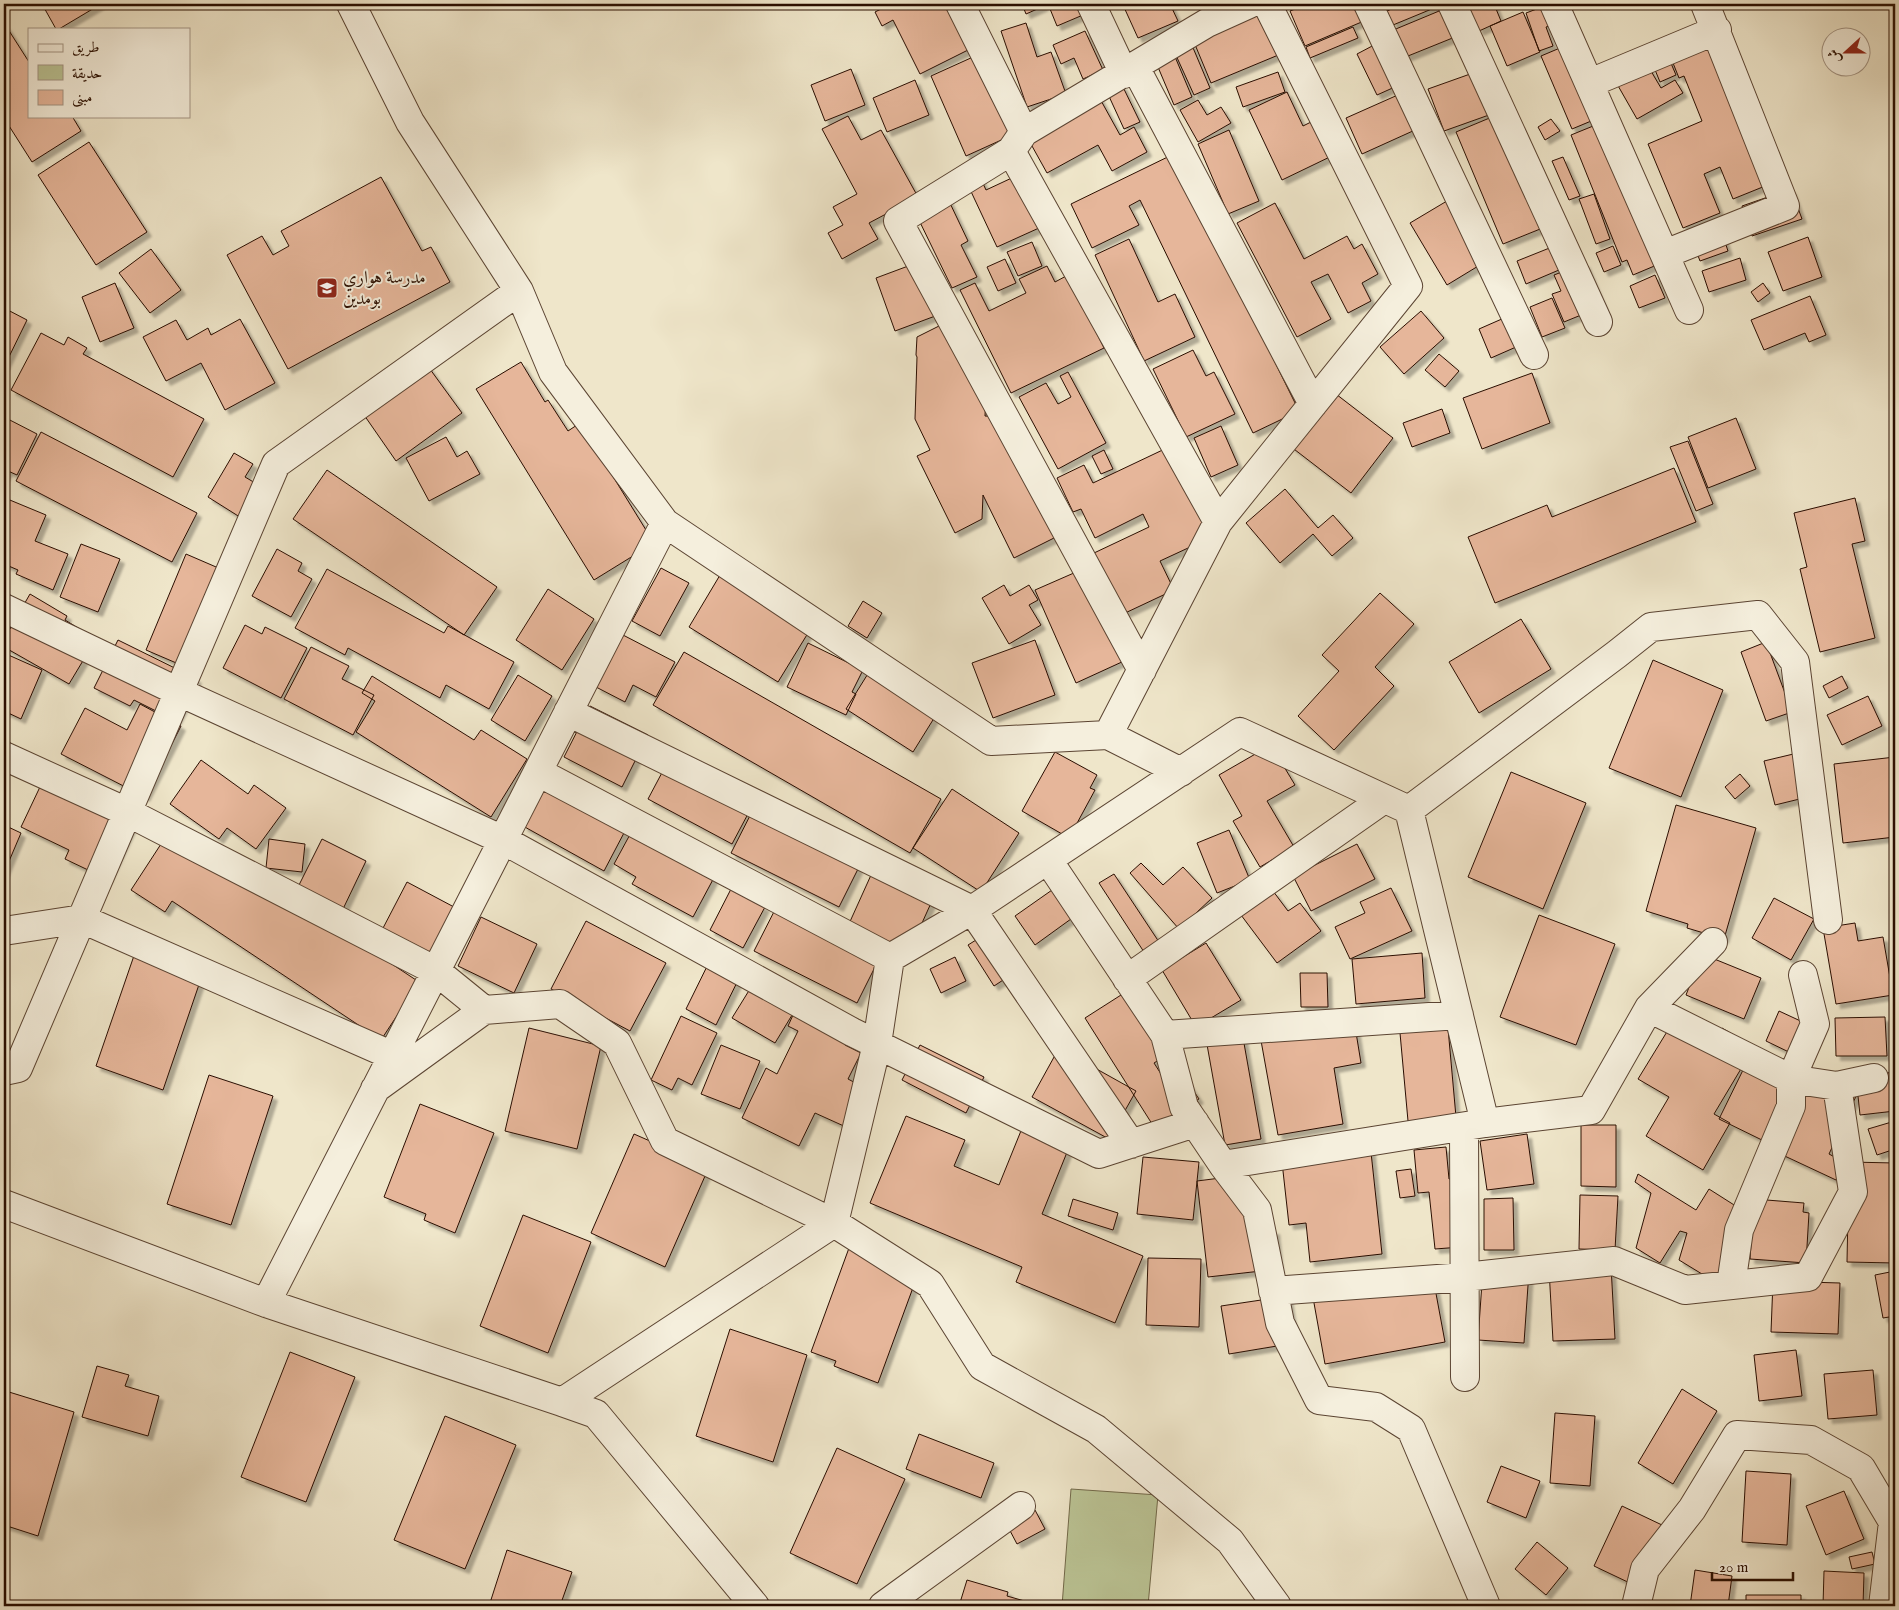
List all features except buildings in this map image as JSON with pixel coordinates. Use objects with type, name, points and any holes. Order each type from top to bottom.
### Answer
[{"type":"street","points":[[351,4],[410,122],[519,291],[553,372],[665,523],[991,741],[1108,735],[1181,772]]},
{"type":"street","points":[[960,4],[1018,142],[1218,522]]},
{"type":"street","points":[[1091,4],[1313,404]]},
{"type":"street","points":[[1142,670],[898,221],[1129,70],[1203,13],[1249,4]]},
{"type":"street","points":[[1108,735],[1218,522],[1408,286],[1267,4]]},
{"type":"street","points":[[1368,4],[1534,355]]},
{"type":"street","points":[[1452,4],[1598,322]]},
{"type":"street","points":[[1554,4],[1689,310]]},
{"type":"street","points":[[1665,254],[1785,206],[1706,4]]},
{"type":"street","points":[[1590,83],[1717,30]]},
{"type":"street","points":[[4,1071],[18,1068],[276,464],[519,291]]},
{"type":"street","points":[[266,1303],[665,523]]},
{"type":"street","points":[[4,608],[179,692],[503,840],[877,1044],[1099,1154],[1195,1123]]},
{"type":"street","points":[[1409,810],[1618,654],[1651,627],[1758,615],[1795,662],[1828,920]]},
{"type":"street","points":[[568,712],[972,910],[1131,1144]]},
{"type":"street","points":[[890,958],[972,910],[1240,732],[1409,810]]},
{"type":"street","points":[[4,756],[127,812],[436,971],[484,1010]]},
{"type":"street","points":[[538,772],[890,958]]},
{"type":"street","points":[[1127,979],[1384,799]]},
{"type":"street","points":[[1409,810],[1459,1015],[1475,1125],[1465,1277],[1465,1377]]},
{"type":"street","points":[[1048,860],[1165,1035],[1184,1107],[1223,1165],[1258,1210],[1280,1323],[1319,1400],[1376,1407],[1411,1429],[1486,1606]]},
{"type":"street","points":[[4,931],[82,920],[392,1056]]},
{"type":"street","points":[[1223,1165],[1475,1125],[1591,1110],[1650,1008],[1713,942]]},
{"type":"street","points":[[562,1402],[834,1223],[877,1044],[890,958]]},
{"type":"street","points":[[1731,1285],[1739,1230],[1791,1106],[1791,1079],[1815,1024],[1803,975]]},
{"type":"street","points":[[375,1089],[484,1010],[560,1004],[617,1043],[665,1141],[834,1223],[930,1284],[982,1366],[1096,1429],[1230,1541],[1277,1606]]},
{"type":"street","points":[[1650,1008],[1791,1079],[1838,1086],[1874,1078]]},
{"type":"street","points":[[1165,1035],[1459,1015]]},
{"type":"street","points":[[1273,1291],[1465,1277],[1614,1261],[1685,1290],[1808,1277],[1853,1192],[1838,1086]]},
{"type":"street","points":[[4,1204],[266,1303],[596,1414],[755,1606]]},
{"type":"street","points":[[1636,1606],[1645,1569],[1692,1509],[1736,1435],[1811,1440],[1861,1468],[1893,1522],[1883,1606]]},
{"type":"street","points":[[883,1606],[1022,1506]]},
{"type":"green space","points":[[1071,1489],[1158,1495],[1148,1606],[1062,1606]]},
{"type":"place","name":"مدرسة هواري بومدين","points":[[327,288]]}]
